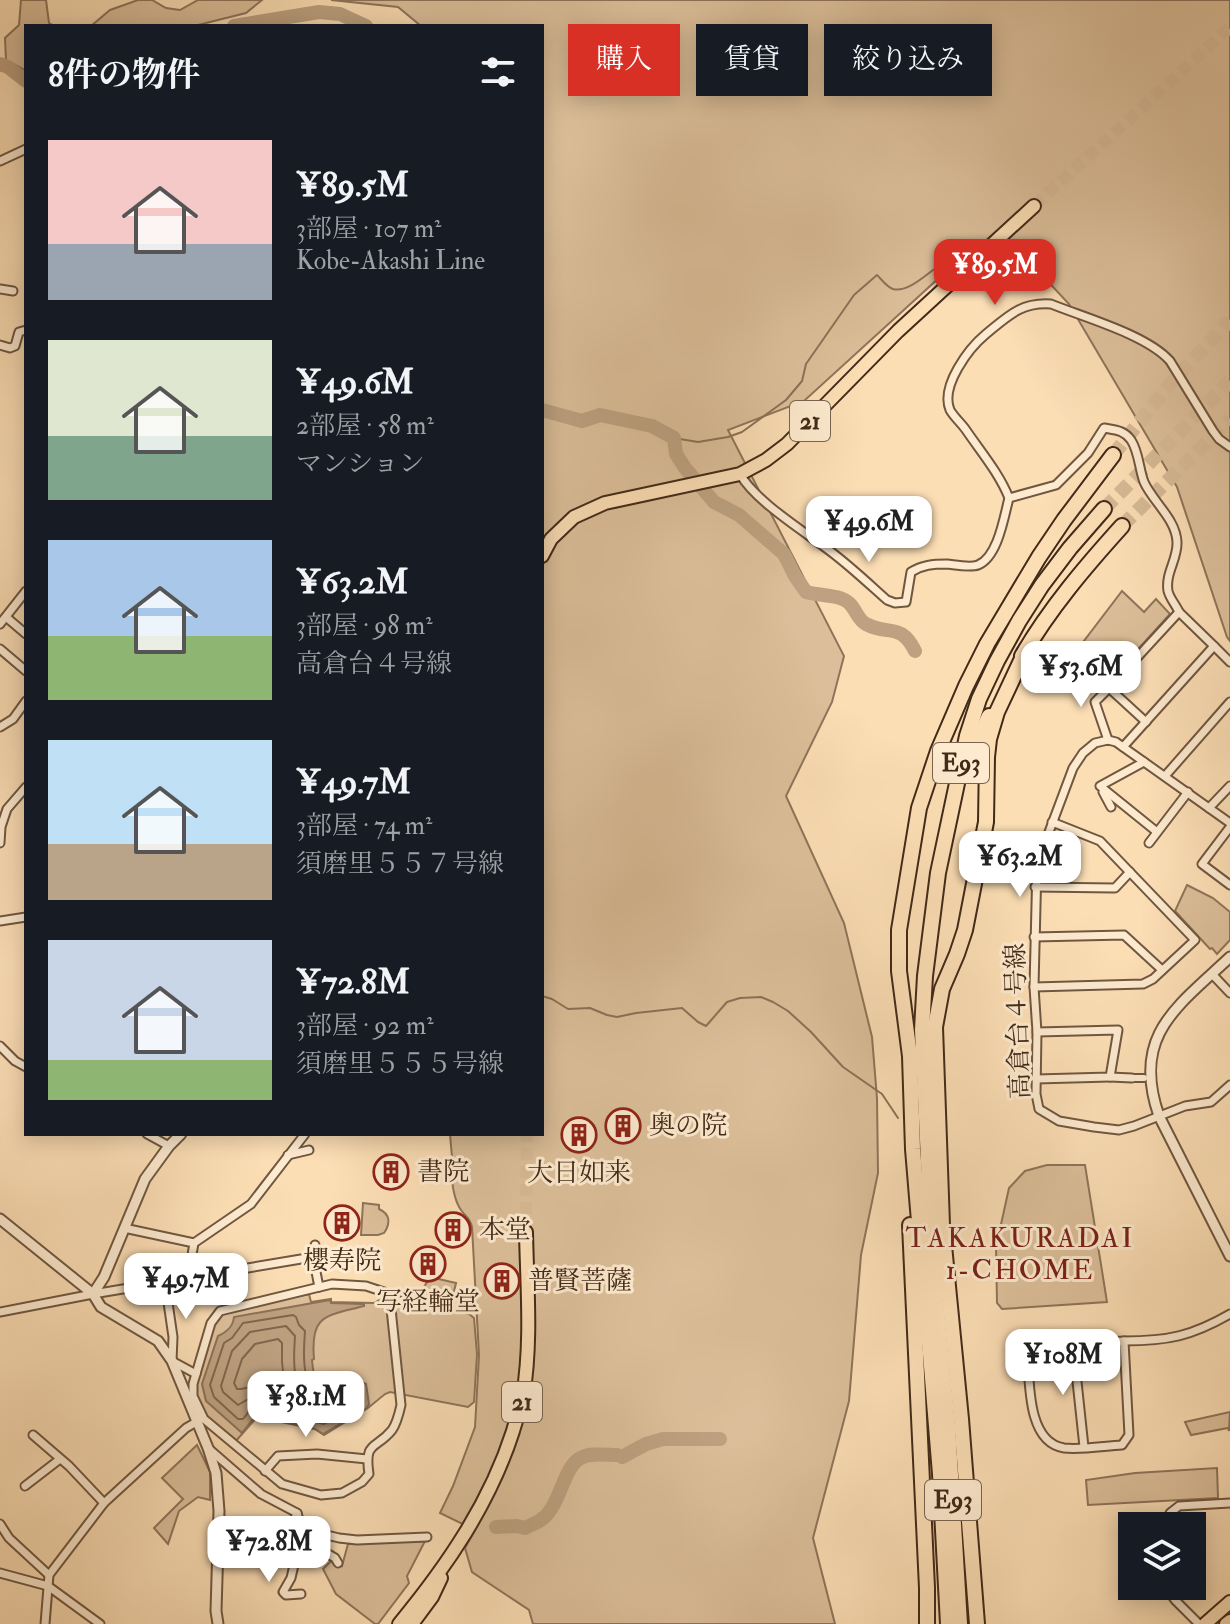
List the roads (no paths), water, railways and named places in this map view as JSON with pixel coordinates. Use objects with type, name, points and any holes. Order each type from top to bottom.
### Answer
[{"type":"highway","name":"E93","points":[[922,1055],[899,971],[897,943],[919,808],[927,779],[966,686],[1007,609],[1064,520],[1113,455]]},
{"type":"highway","name":"E93","points":[[948,1624],[922,1055],[925,976],[938,873],[967,736],[979,699],[1019,621],[1042,585],[1104,509]]},
{"type":"highway","name":"E93","points":[[952,808],[958,785],[1004,685],[1053,608],[1122,526]]},
{"type":"highway","points":[[922,1055],[935,1027],[939,998],[965,930],[986,822],[989,739],[997,712],[1027,648]]},
{"type":"highway","points":[[926,1148],[910,1217],[927,1624]]},
{"type":"highway","points":[[926,1148],[943,1240],[977,1624]]},
{"type":"highway","name":"E93","points":[[938,1378],[952,1472],[960,1624]]},
{"type":"main road","name":"21","points":[[544,552],[551,539],[574,517],[605,503],[740,474],[766,460],[787,444],[898,331],[1034,206]]},
{"type":"main road","name":"21","points":[[411,1617],[432,1597],[450,1557],[480,1508],[502,1464],[523,1398],[528,1348],[526,1232]]},
{"type":"main road","points":[[1205,1624],[1230,1602]]},
{"type":"main road","points":[[393,1624],[411,1617]]},
{"type":"main road","points":[[399,1624],[411,1617]]},
{"type":"street","points":[[0,161],[24,150]]},
{"type":"street","points":[[0,289],[13,291]]},
{"type":"street","points":[[740,474],[746,485],[887,600],[906,602],[911,572],[920,567],[935,564],[976,566],[988,558],[997,540],[1009,498],[993,468],[949,409],[950,389],[964,358],[982,337],[1014,311],[1028,304],[1051,304],[1149,343],[1170,361],[1213,431],[1230,447]]},
{"type":"street","points":[[0,345],[15,346],[19,332],[24,331]]},
{"type":"street","points":[[1009,498],[1056,485],[1088,453],[1104,428],[1121,430],[1132,441],[1145,483],[1175,530],[1177,552],[1167,583],[1169,595],[1179,612],[1230,662]]},
{"type":"street","points":[[0,624],[24,594]]},
{"type":"street","points":[[1179,612],[1095,702],[1108,740],[1188,792],[1230,825],[1195,872]]},
{"type":"street","points":[[6,617],[24,632]]},
{"type":"street","points":[[1123,747],[1214,646]]},
{"type":"street","points":[[0,649],[24,669]]},
{"type":"street","points":[[1109,688],[1146,722]]},
{"type":"street","points":[[1165,776],[1230,702]]},
{"type":"street","points":[[0,727],[13,719],[24,704]]},
{"type":"street","name":"高倉台４号線","points":[[1108,740],[1095,743],[1083,753],[1073,768],[1037,864],[1034,987],[1039,1109],[1059,1121],[1119,1130],[1160,1118]]},
{"type":"street","points":[[1100,786],[1144,762]]},
{"type":"street","points":[[1100,786],[1111,807]]},
{"type":"street","points":[[1100,786],[1157,832]]},
{"type":"street","points":[[1209,808],[1230,786]]},
{"type":"street","points":[[0,843],[7,809],[24,789]]},
{"type":"street","points":[[1149,843],[1188,792]]},
{"type":"street","points":[[1034,987],[1143,984],[1153,979],[1195,940],[1100,841],[1052,822]]},
{"type":"street","points":[[1202,864],[1230,885]]},
{"type":"street","points":[[1035,887],[1115,888],[1130,872]]},
{"type":"street","points":[[0,921],[24,917]]},
{"type":"street","points":[[1034,937],[1124,935],[1162,970]]},
{"type":"street","points":[[1230,957],[1164,1023],[1156,1040],[1150,1075],[1160,1118],[1230,1256]]},
{"type":"street","points":[[1212,974],[1230,993]]},
{"type":"street","points":[[1037,1032],[1118,1030],[1110,1077]]},
{"type":"street","points":[[0,1046],[24,1066]]},
{"type":"street","points":[[1036,1079],[1144,1078]]},
{"type":"street","points":[[1160,1118],[1185,1106],[1211,1102],[1230,1085]]},
{"type":"street","points":[[151,1136],[169,1146]]},
{"type":"street","points":[[93,1294],[104,1277],[145,1179],[179,1136]]},
{"type":"street","points":[[188,1278],[194,1243],[251,1204],[303,1136]]},
{"type":"street","points":[[288,1155],[309,1150]]},
{"type":"street","points":[[0,1219],[93,1294],[101,1307],[158,1341],[172,1361],[200,1420],[282,1484],[321,1495],[342,1493],[362,1482],[369,1474],[367,1459],[372,1446],[391,1432],[398,1418],[402,1393],[390,1299],[384,1292],[366,1286],[332,1284],[220,1311],[211,1323],[193,1384],[193,1396],[200,1420],[208,1448],[216,1473],[219,1511],[218,1624]]},
{"type":"street","points":[[124,1228],[194,1243]]},
{"type":"street","points":[[315,1245],[313,1257],[319,1287]]},
{"type":"street","points":[[0,1312],[313,1257]]},
{"type":"street","points":[[165,1282],[173,1337],[172,1361]]},
{"type":"street","points":[[390,1299],[419,1306]]},
{"type":"street","points":[[1124,1341],[1129,1435],[1122,1445],[1065,1448],[1047,1441],[1034,1420],[1027,1347],[1124,1341],[1158,1341],[1208,1327],[1230,1314]]},
{"type":"street","points":[[1073,1344],[1084,1447]]},
{"type":"street","points":[[172,1361],[196,1374]]},
{"type":"street","points":[[45,1624],[49,1575],[104,1503],[200,1420]]},
{"type":"street","points":[[33,1435],[104,1503]]},
{"type":"street","points":[[208,1448],[261,1494],[297,1513]]},
{"type":"street","points":[[265,1471],[278,1456],[317,1454],[367,1459]]},
{"type":"street","points":[[25,1486],[60,1459]]},
{"type":"street","points":[[1171,1512],[1179,1506],[1230,1503]]},
{"type":"street","points":[[297,1513],[305,1540],[299,1561],[294,1565],[283,1592],[286,1595],[301,1594]]},
{"type":"street","points":[[283,1548],[297,1513]]},
{"type":"street","points":[[0,1524],[9,1538],[49,1575]]},
{"type":"street","points":[[302,1529],[357,1540],[427,1537]]},
{"type":"street","points":[[305,1540],[338,1563]]},
{"type":"street","points":[[0,1573],[48,1586],[100,1624]]},
{"type":"street","points":[[1175,1600],[1199,1624]]},
{"type":"water","points":[[330,1300],[331,1303],[364,1306],[330,1315],[318,1325],[313,1344],[314,1374],[323,1384],[360,1381],[366,1384],[367,1408],[323,1434],[315,1429],[256,1415],[242,1433],[206,1401],[202,1384],[218,1336],[229,1329],[234,1317]]},
{"type":"waterway","points":[[246,24],[319,12],[340,14],[362,24]]},
{"type":"waterway","points":[[0,64],[24,79]]},
{"type":"waterway","points":[[674,438],[698,442],[742,432],[786,400],[802,381],[806,364],[854,295],[877,275],[889,287],[898,290],[937,267]]},
{"type":"waterway","points":[[544,411],[582,421],[600,415],[652,426],[674,438],[676,454],[714,502],[739,515],[784,554],[806,592],[846,601],[863,622],[905,636],[915,651]]},
{"type":"waterway","points":[[544,997],[568,1009],[590,1008],[617,1017],[682,1008],[706,1026],[727,1002],[761,997],[788,1011],[843,1067],[882,1094],[898,1118]]},
{"type":"waterway","points":[[622,1457],[663,1439],[720,1439]]},
{"type":"waterway","points":[[496,1527],[525,1528],[538,1522],[553,1506],[569,1471],[579,1459],[592,1455],[617,1455]]},
{"type":"tunnel","points":[[1034,206],[1230,27]]},
{"type":"tunnel","points":[[1113,455],[1170,384],[1230,320]]},
{"type":"tunnel","points":[[1104,509],[1230,381]]},
{"type":"tunnel","points":[[1122,526],[1230,419]]},
{"type":"tunnel","points":[[526,1232],[527,1136]]},
{"type":"place","name":"奥の院","points":[[623,1126]]},
{"type":"place","name":"大日如来","points":[[579,1135]]},
{"type":"place","name":"書院","points":[[391,1172]]},
{"type":"place","name":"櫻寿院","points":[[342,1223]]},
{"type":"place","name":"本堂","points":[[453,1230]]},
{"type":"place","name":"写経輪堂","points":[[428,1264]]},
{"type":"place","name":"普賢菩薩","points":[[502,1281]]},
{"type":"district","name":"TAKAKURADAI 1-CHOME","points":[[1020,1254]]}]
